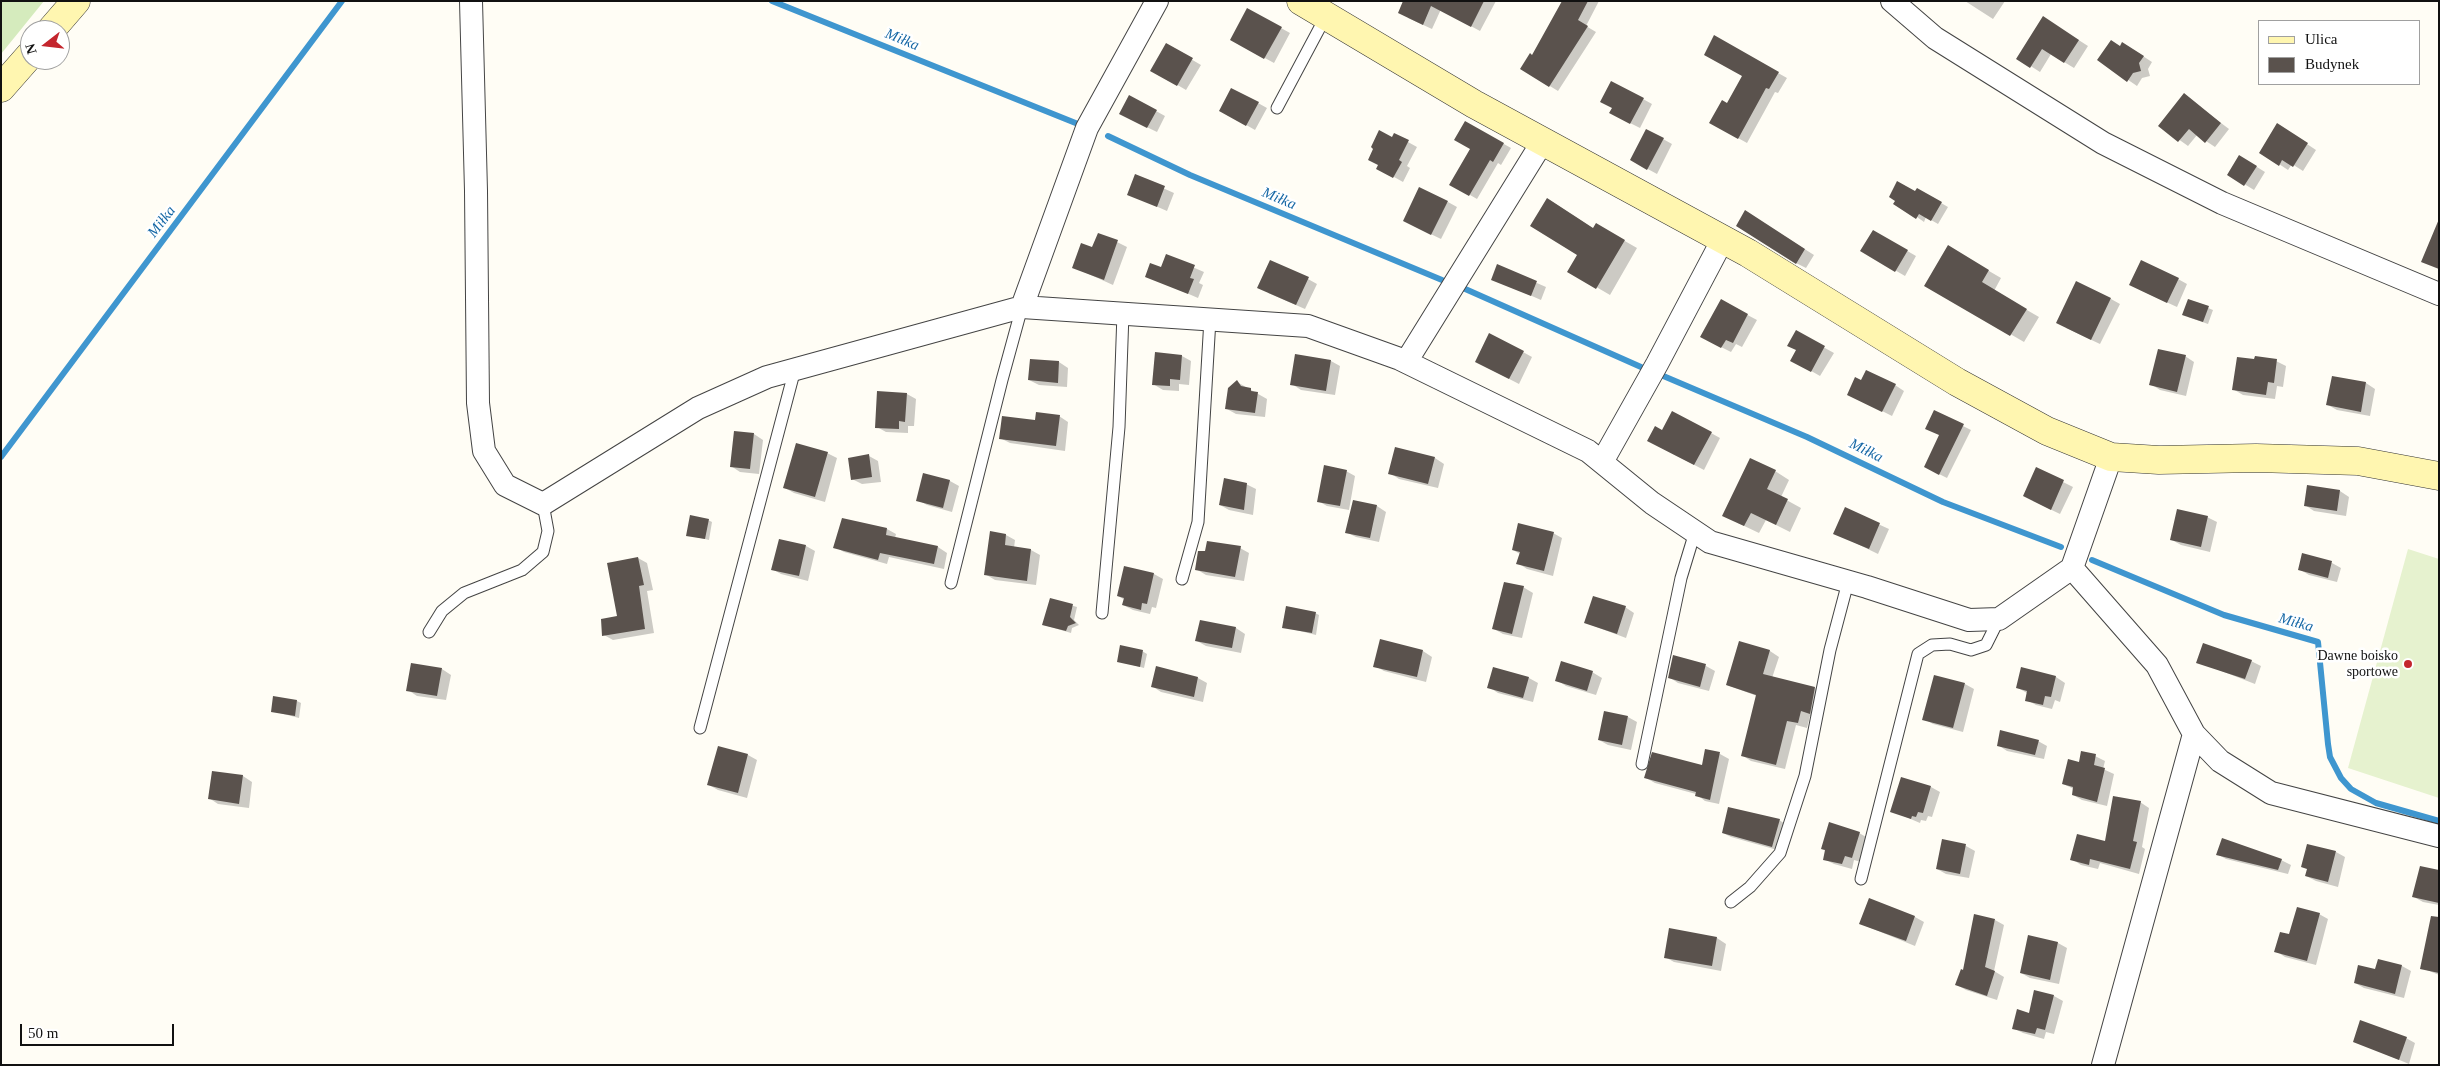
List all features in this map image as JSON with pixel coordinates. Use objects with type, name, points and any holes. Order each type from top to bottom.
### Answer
[{"type":"street","points":[[60,20],[76,1]]},
{"type":"street","points":[[471,1],[476,190],[478,403],[484,450],[505,485],[543,504],[698,408],[767,377],[1022,307],[1308,326],[1406,362],[1588,451],[1652,503],[1710,542],[1969,620],[1999,619],[2072,568],[2111,456]]},
{"type":"street","points":[[1022,307],[1087,128],[1157,1]]},
{"type":"street","points":[[1301,1],[1474,104],[1723,239],[1957,382],[2047,431],[2111,456],[2159,460],[2256,458],[2358,461],[2439,476]]},
{"type":"street","points":[[1892,1],[1935,38],[2103,143],[2222,203],[2439,294]]},
{"type":"street","points":[[1,88],[20,66]]},
{"type":"street","points":[[1406,362],[1543,141]]},
{"type":"street","points":[[1602,462],[1657,364],[1723,239]]},
{"type":"street","points":[[2072,568],[2157,665],[2194,734],[2220,761],[2271,793],[2439,836]]},
{"type":"street","points":[[2103,1065],[2194,734]]},
{"type":"lane","points":[[1277,108],[1326,16]]},
{"type":"lane","points":[[951,583],[1022,307]]},
{"type":"lane","points":[[1102,613],[1119,427],[1124,313]]},
{"type":"lane","points":[[1182,579],[1198,522],[1210,319]]},
{"type":"lane","points":[[700,728],[795,369]]},
{"type":"lane","points":[[428,632],[442,611],[464,593],[522,570],[543,552],[548,531],[543,504]]},
{"type":"lane","points":[[1642,764],[1681,578],[1695,532]]},
{"type":"lane","points":[[1731,902],[1750,887],[1780,853],[1805,776],[1830,650],[1848,582]]},
{"type":"lane","points":[[1861,878],[1918,654],[1932,645],[1950,644],[1971,650],[1986,645],[1999,619]]},
{"type":"green space","points":[[1,1],[44,1],[29,20],[20,20],[20,31],[1,54]]},
{"type":"green space","name":"Dawne boisko sportowe","points":[[2408,549],[2439,559],[2439,798],[2348,768]]},
{"type":"building","points":[[1403,1],[1484,1],[1471,27],[1431,6],[1423,25],[1398,13]]},
{"type":"building","points":[[1562,1],[1588,1],[1578,20],[1588,26],[1549,87],[1520,69],[1530,53],[1532,55]]},
{"type":"building","points":[[1247,8],[1282,27],[1264,59],[1230,40]]},
{"type":"building","points":[[2043,16],[2079,40],[2064,63],[2042,49],[2030,68],[2016,59]]},
{"type":"building","points":[[1714,35],[1779,72],[1769,89],[1766,88],[1738,139],[1709,123],[1722,100],[1727,103],[1742,76],[1704,55]]},
{"type":"building","points":[[2111,40],[2120,46],[2122,42],[2144,56],[2139,63],[2141,71],[2133,73],[2127,82],[2097,60]]},
{"type":"building","points":[[1166,43],[1193,58],[1177,86],[1150,71]]},
{"type":"building","points":[[1611,81],[1644,98],[1630,124],[1609,113],[1612,108],[1600,102]]},
{"type":"building","points":[[1231,88],[1259,102],[1246,126],[1219,111]]},
{"type":"building","points":[[2184,93],[2221,123],[2205,143],[2189,129],[2178,142],[2158,126]]},
{"type":"building","points":[[1129,95],[1157,110],[1147,128],[1119,114]]},
{"type":"building","points":[[1465,121],[1504,143],[1493,162],[1490,160],[1469,196],[1449,185],[1470,149],[1454,140]]},
{"type":"building","points":[[2277,123],[2308,143],[2293,167],[2282,160],[2279,166],[2259,153]]},
{"type":"building","points":[[1646,129],[1664,138],[1647,170],[1630,160]]},
{"type":"building","points":[[1379,130],[1392,137],[1394,133],[1409,140],[1399,160],[1402,162],[1393,178],[1376,169],[1378,165],[1368,160],[1373,149],[1371,147]]},
{"type":"building","points":[[2239,155],[2257,166],[2244,186],[2227,175]]},
{"type":"building","points":[[1135,174],[1165,186],[1157,207],[1127,195]]},
{"type":"building","points":[[1897,181],[1915,191],[1917,188],[1942,202],[1931,221],[1919,214],[1916,219],[1893,204],[1895,201],[1889,197]]},
{"type":"building","points":[[1419,187],[1448,201],[1431,235],[1403,221]]},
{"type":"building","points":[[1547,198],[1593,228],[1596,223],[1625,240],[1596,289],[1567,272],[1577,255],[1530,226]]},
{"type":"building","points":[[1745,210],[1805,249],[1796,264],[1736,226]]},
{"type":"building","points":[[2439,219],[2439,269],[2421,262]]},
{"type":"building","points":[[1873,230],[1908,250],[1895,272],[1860,251]]},
{"type":"building","points":[[1098,233],[1118,240],[1104,280],[1072,268],[1081,243],[1092,247]]},
{"type":"building","points":[[1948,245],[1989,270],[1982,282],[2027,309],[2010,336],[1924,286]]},
{"type":"building","points":[[1166,254],[1195,265],[1190,278],[1194,279],[1188,294],[1145,277],[1150,263],[1161,267]]},
{"type":"building","points":[[1270,260],[1309,277],[1296,305],[1257,288]]},
{"type":"building","points":[[2141,260],[2179,278],[2167,303],[2129,285]]},
{"type":"building","points":[[1497,264],[1537,281],[1531,296],[1491,280]]},
{"type":"building","points":[[2076,281],[2111,298],[2091,340],[2056,323]]},
{"type":"building","points":[[1721,299],[1748,314],[1733,343],[1726,340],[1721,348],[1700,337]]},
{"type":"building","points":[[2188,299],[2209,306],[2203,322],[2182,315]]},
{"type":"building","points":[[1796,330],[1825,346],[1811,372],[1790,361],[1796,350],[1787,346]]},
{"type":"building","points":[[1489,333],[1524,351],[1509,379],[1475,362]]},
{"type":"building","points":[[2158,349],[2186,355],[2177,392],[2149,385]]},
{"type":"building","points":[[1155,352],[1182,355],[1180,380],[1170,379],[1170,386],[1152,385]]},
{"type":"building","points":[[1295,354],[1331,360],[1326,391],[1290,385]]},
{"type":"building","points":[[2255,356],[2277,359],[2274,383],[2268,382],[2266,395],[2232,390],[2237,357],[2254,359]]},
{"type":"building","points":[[1030,359],[1059,361],[1058,383],[1028,380]]},
{"type":"building","points":[[1866,370],[1896,384],[1882,412],[1847,395],[1855,377],[1861,380]]},
{"type":"building","points":[[2332,376],[2366,382],[2361,412],[2326,405]]},
{"type":"building","points":[[1237,380],[1241,386],[1258,392],[1255,413],[1225,409],[1228,388]]},
{"type":"building","points":[[877,391],[907,393],[905,422],[899,421],[899,429],[875,428]]},
{"type":"building","points":[[1934,410],[1964,424],[1939,475],[1924,467],[1939,435],[1925,429]]},
{"type":"building","points":[[1672,411],[1712,432],[1694,465],[1647,441],[1655,426],[1662,430]]},
{"type":"building","points":[[1036,412],[1060,415],[1056,446],[999,439],[1002,416],[1035,420]]},
{"type":"building","points":[[734,431],[754,433],[750,469],[730,467]]},
{"type":"building","points":[[796,443],[828,452],[815,497],[783,488]]},
{"type":"building","points":[[1395,447],[1435,457],[1428,484],[1388,474]]},
{"type":"building","points":[[869,454],[872,477],[851,480],[848,458]]},
{"type":"building","points":[[1750,458],[1776,470],[1767,489],[1788,499],[1776,525],[1751,513],[1744,526],[1722,516]]},
{"type":"building","points":[[1324,465],[1347,470],[1340,506],[1317,502]]},
{"type":"building","points":[[2036,467],[2064,480],[2051,510],[2023,496]]},
{"type":"building","points":[[923,473],[950,480],[943,508],[916,501]]},
{"type":"building","points":[[1224,478],[1247,483],[1244,510],[1219,505]]},
{"type":"building","points":[[2307,485],[2340,490],[2337,511],[2304,506]]},
{"type":"building","points":[[1353,500],[1377,505],[1370,538],[1345,533]]},
{"type":"building","points":[[1845,507],[1880,523],[1869,549],[1833,534]]},
{"type":"building","points":[[2177,509],[2208,516],[2201,547],[2170,540]]},
{"type":"building","points":[[690,515],[709,519],[705,539],[686,536]]},
{"type":"building","points":[[842,518],[887,528],[886,535],[938,546],[934,564],[880,553],[878,560],[833,548]]},
{"type":"building","points":[[1518,523],[1554,532],[1544,571],[1516,564],[1520,552],[1512,550]]},
{"type":"building","points":[[990,531],[1006,534],[1005,545],[1031,549],[1027,581],[984,575]]},
{"type":"building","points":[[779,539],[806,545],[799,576],[771,570]]},
{"type":"building","points":[[1207,541],[1241,546],[1235,577],[1195,570],[1198,551],[1205,551]]},
{"type":"building","points":[[2302,553],[2332,561],[2328,578],[2298,570]]},
{"type":"building","points":[[638,557],[644,585],[639,586],[645,629],[602,636],[601,619],[617,616],[607,563]]},
{"type":"building","points":[[1124,566],[1154,573],[1147,604],[1142,603],[1141,610],[1122,605],[1124,598],[1117,596]]},
{"type":"building","points":[[1504,582],[1524,586],[1512,634],[1492,629]]},
{"type":"building","points":[[1593,596],[1626,606],[1617,634],[1584,623]]},
{"type":"building","points":[[1050,598],[1073,604],[1070,617],[1076,623],[1068,626],[1066,631],[1042,625]]},
{"type":"building","points":[[1286,606],[1316,612],[1312,633],[1282,628]]},
{"type":"building","points":[[1200,620],[1236,627],[1232,648],[1195,641]]},
{"type":"building","points":[[1380,639],[1423,650],[1417,677],[1373,667]]},
{"type":"building","points":[[1739,641],[1770,650],[1763,674],[1815,687],[1810,714],[1801,711],[1798,723],[1787,721],[1776,765],[1741,756],[1756,695],[1726,685]]},
{"type":"building","points":[[2203,643],[2252,660],[2245,679],[2196,663]]},
{"type":"building","points":[[1120,645],[1143,650],[1140,667],[1117,662]]},
{"type":"building","points":[[1673,655],[1706,664],[1700,687],[1668,678]]},
{"type":"building","points":[[1561,661],[1593,671],[1587,691],[1555,681]]},
{"type":"building","points":[[411,663],[442,668],[437,696],[406,691]]},
{"type":"building","points":[[1156,666],[1198,677],[1194,697],[1151,687]]},
{"type":"building","points":[[1493,667],[1529,677],[1523,698],[1487,688]]},
{"type":"building","points":[[2021,667],[2056,676],[2051,697],[2045,696],[2043,705],[2025,701],[2027,691],[2016,688]]},
{"type":"building","points":[[1934,675],[1965,683],[1953,728],[1922,720]]},
{"type":"building","points":[[273,696],[297,700],[295,716],[271,712]]},
{"type":"building","points":[[1604,711],[1628,716],[1622,745],[1598,740]]},
{"type":"building","points":[[2000,730],[2039,740],[2035,755],[1997,746]]},
{"type":"building","points":[[718,746],[748,754],[738,793],[707,785]]},
{"type":"building","points":[[1705,749],[1720,752],[1710,800],[1695,796],[1696,792],[1644,778],[1652,752],[1702,765]]},
{"type":"building","points":[[2081,751],[2096,754],[2094,765],[2105,768],[2097,802],[2072,795],[2073,787],[2062,784],[2068,759],[2079,762]]},
{"type":"building","points":[[212,771],[243,775],[239,804],[208,799]]},
{"type":"building","points":[[1901,777],[1931,786],[1923,813],[1918,812],[1916,817],[1912,816],[1911,819],[1890,812]]},
{"type":"building","points":[[2113,796],[2141,801],[2133,841],[2137,842],[2130,869],[2090,859],[2089,865],[2070,860],[2077,834],[2105,841]]},
{"type":"building","points":[[1728,807],[1780,819],[1772,847],[1722,833]]},
{"type":"building","points":[[1829,822],[1860,832],[1852,858],[1845,856],[1842,864],[1823,860],[1825,850],[1821,849]]},
{"type":"building","points":[[2222,838],[2282,859],[2278,870],[2216,855]]},
{"type":"building","points":[[1942,839],[1966,844],[1960,874],[1936,869]]},
{"type":"building","points":[[2307,844],[2336,851],[2328,882],[2305,876],[2307,869],[2301,867]]},
{"type":"building","points":[[2420,866],[2439,870],[2439,903],[2412,897]]},
{"type":"building","points":[[1869,898],[1915,916],[1906,941],[1859,924]]},
{"type":"building","points":[[2297,907],[2320,913],[2307,961],[2274,952],[2280,932],[2289,934]]},
{"type":"building","points":[[1974,914],[1995,919],[1985,967],[1995,971],[1987,996],[1955,985],[1961,969],[1963,970]]},
{"type":"building","points":[[2431,916],[2439,917],[2439,973],[2420,969]]},
{"type":"building","points":[[1669,928],[1717,937],[1712,966],[1664,958]]},
{"type":"building","points":[[2028,935],[2058,942],[2050,980],[2020,973]]},
{"type":"building","points":[[2378,959],[2402,965],[2395,994],[2354,983],[2358,965],[2375,969]]},
{"type":"building","points":[[2034,990],[2054,995],[2045,1030],[2037,1028],[2035,1034],[2012,1029],[2017,1009],[2029,1013]]},
{"type":"building","points":[[2360,1020],[2407,1037],[2399,1060],[2353,1042]]},
{"type":"waterway","name":"Miłka","points":[[1,457],[342,1]]},
{"type":"waterway","name":"Miłka","points":[[772,1],[1078,124]]},
{"type":"waterway","name":"Miłka","points":[[1108,136],[1190,175],[1442,280]]},
{"type":"waterway","name":"Miłka","points":[[1463,288],[1641,367]]},
{"type":"waterway","name":"Miłka","points":[[1661,375],[1807,437],[1943,502],[2061,547]]},
{"type":"waterway","name":"Miłka","points":[[2092,560],[2224,615],[2318,642],[2330,757],[2341,778],[2351,789],[2376,803],[2439,821]]},
{"type":"place","name":"Dawne boisko sportowe","points":[[2408,664]]}]
